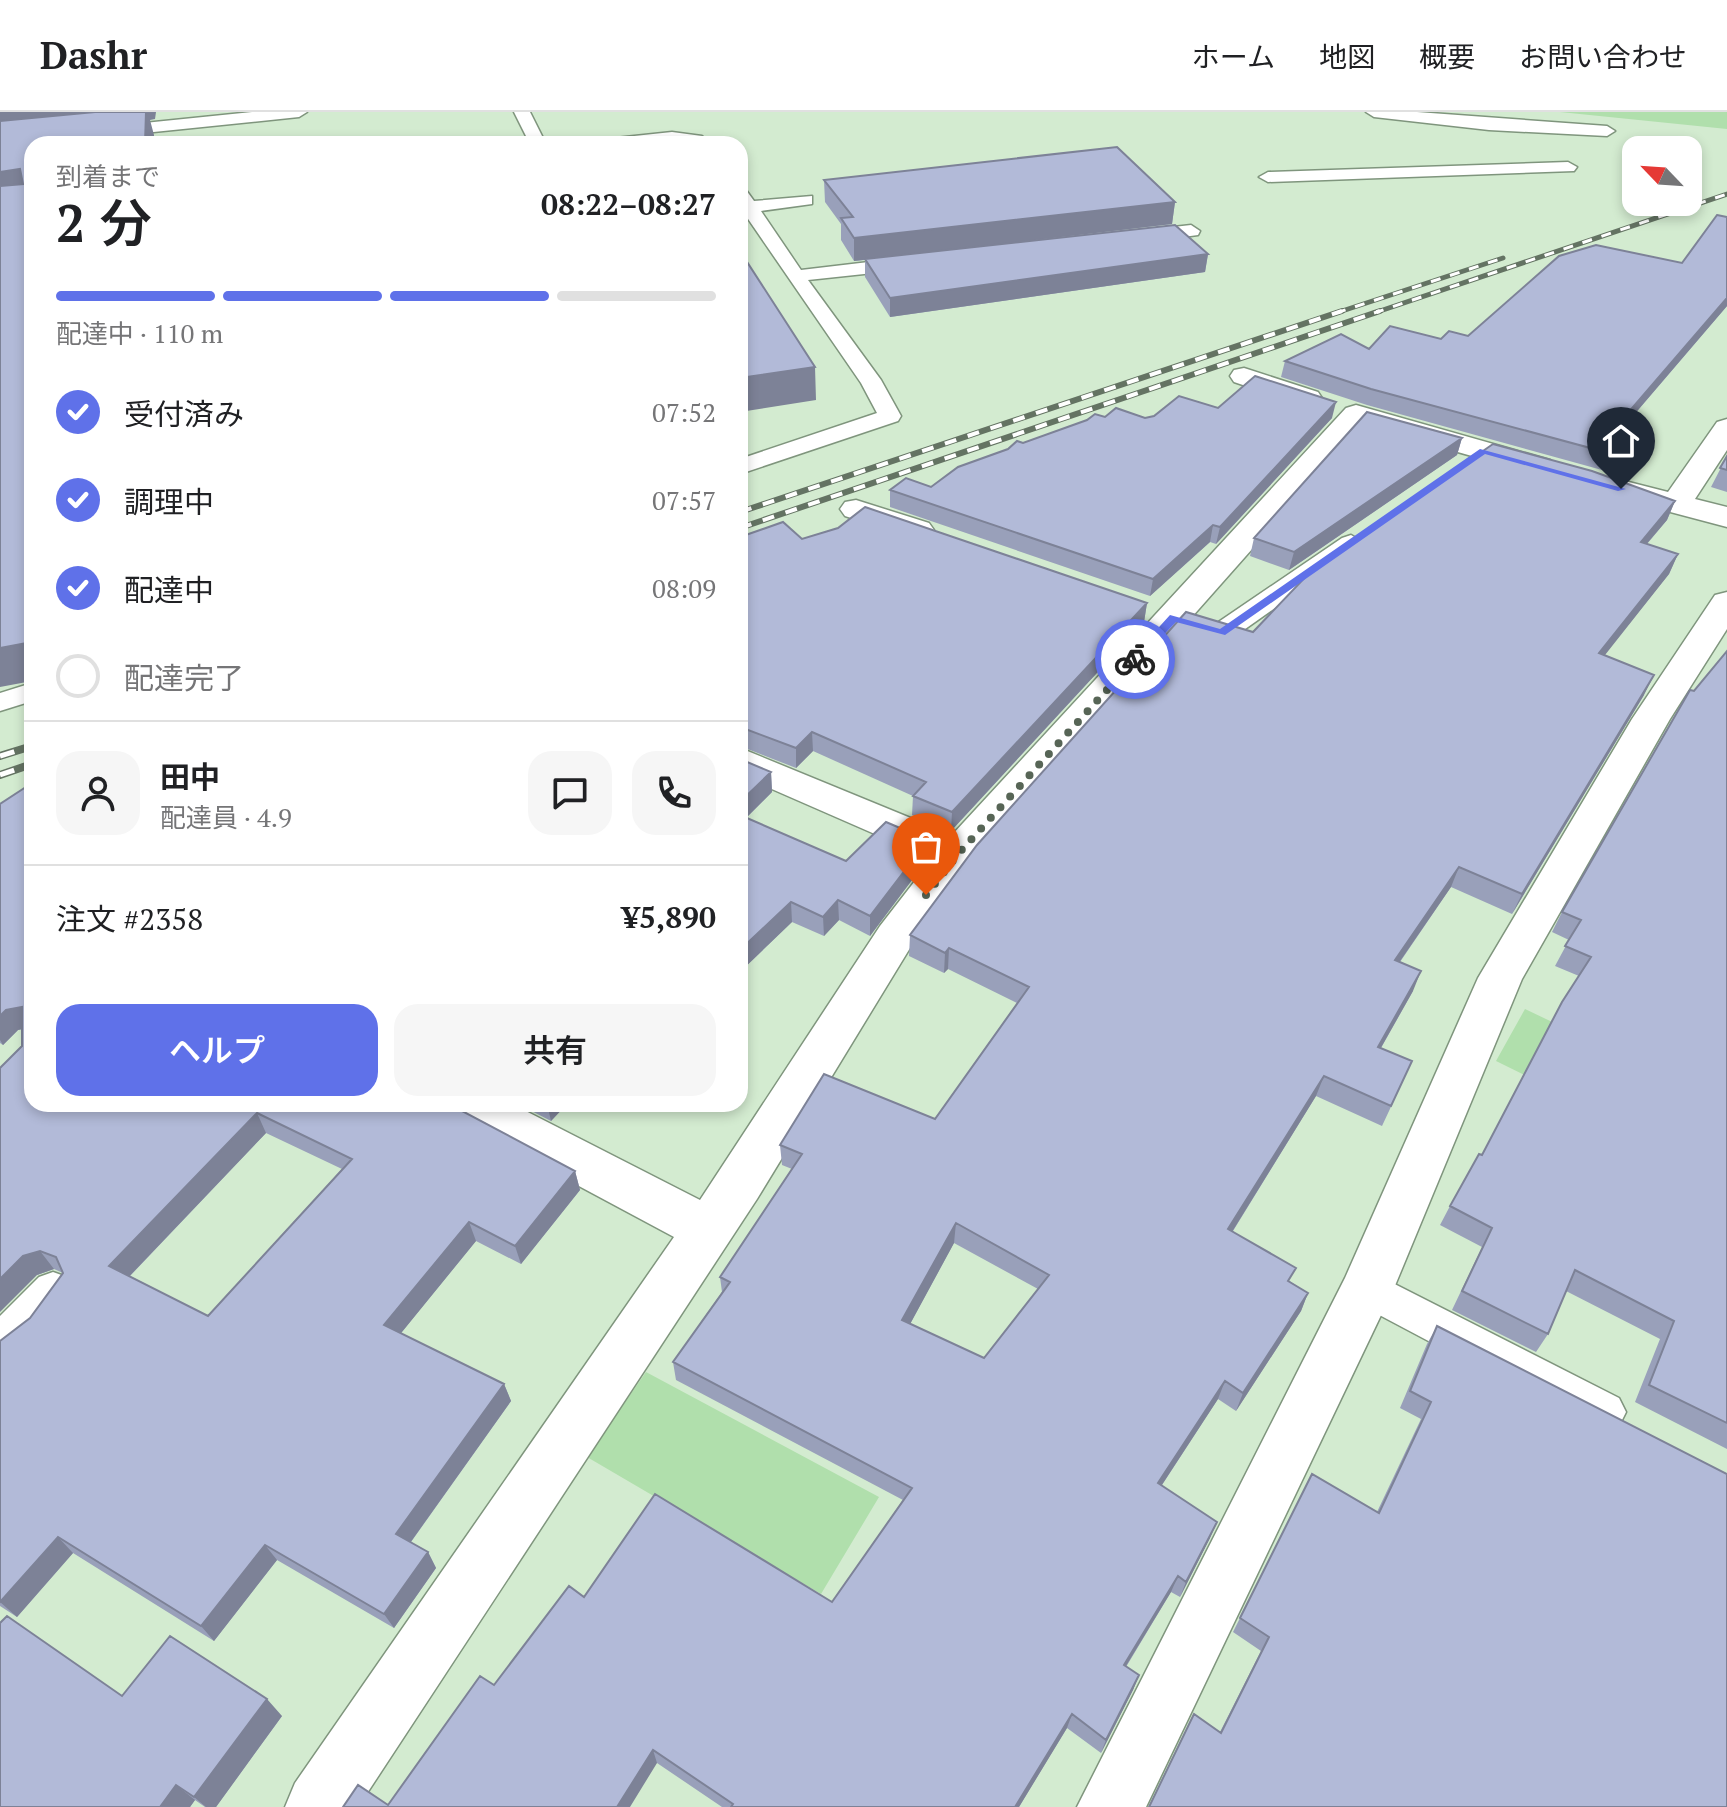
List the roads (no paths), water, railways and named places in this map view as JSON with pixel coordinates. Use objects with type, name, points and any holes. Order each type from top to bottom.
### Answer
[{"type":"street","points":[[1244,376],[1356,414],[1727,517]]},
{"type":"street","points":[[319,1807],[739,1184],[895,937],[958,854],[1159,613],[1356,414]]},
{"type":"street","points":[[1676,504],[1727,428]]},
{"type":"street","points":[[856,509],[942,539]]},
{"type":"street","points":[[1111,1807],[1367,1288],[1500,978],[1651,719],[1727,602]]},
{"type":"street","points":[[748,763],[958,854]]},
{"type":"street","points":[[484,1112],[707,1229]]},
{"type":"lane","points":[[95,133],[299,112]]},
{"type":"lane","points":[[522,112],[534,136]]},
{"type":"lane","points":[[1374,112],[1489,125],[1607,131]]},
{"type":"lane","points":[[1268,177],[1568,167]]},
{"type":"lane","points":[[748,203],[806,200]]},
{"type":"lane","points":[[748,210],[854,362],[872,378],[877,395],[890,416],[748,464]]},
{"type":"lane","points":[[1112,240],[1191,231]]},
{"type":"lane","points":[[796,276],[938,260]]},
{"type":"lane","points":[[1457,469],[1483,451]]},
{"type":"lane","points":[[1159,613],[1221,633],[1365,533]]},
{"type":"lane","points":[[0,702],[24,694]]},
{"type":"lane","points":[[1367,1288],[1644,1433]]},
{"type":"lane","points":[[0,1345],[53,1290]]},
{"type":"railway","points":[[1374,313],[1727,194]]},
{"type":"railway","points":[[1337,313],[1503,258]]},
{"type":"railway","points":[[1337,313],[1342,311]]},
{"type":"railway","points":[[748,525],[1380,311]]},
{"type":"railway","points":[[748,509],[1337,313]]},
{"type":"railway","points":[[0,756],[24,748]]},
{"type":"railway","points":[[0,775],[24,767]]}]
